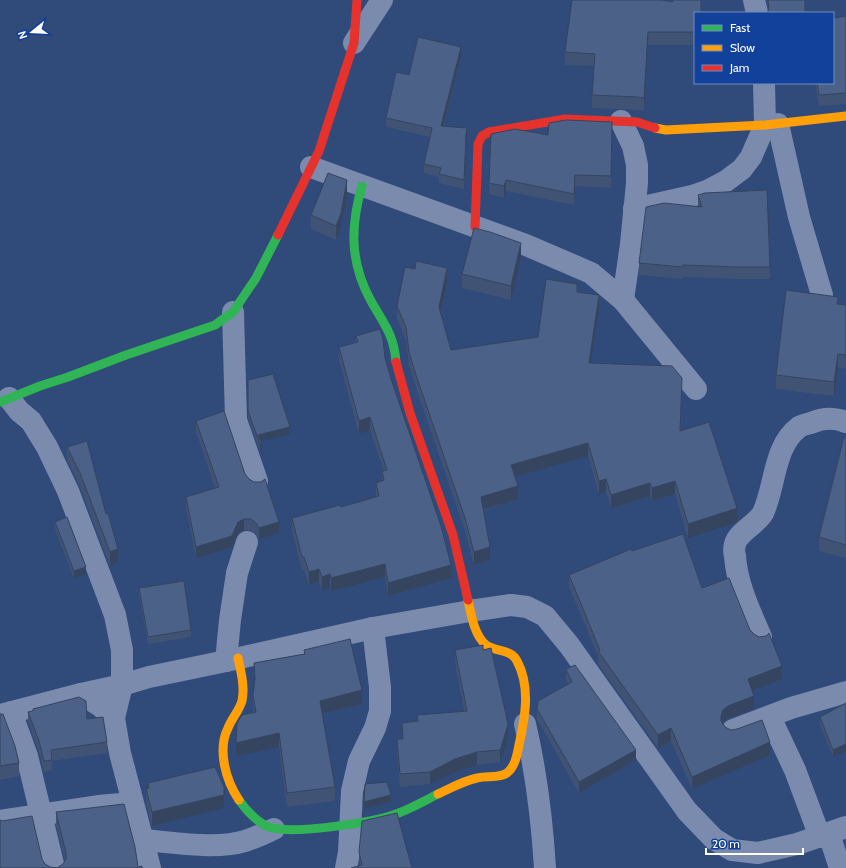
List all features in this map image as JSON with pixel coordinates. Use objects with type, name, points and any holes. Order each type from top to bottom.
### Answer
[{"type":"street","points":[[5,400],[126,355],[215,325],[233,312],[256,278],[319,151],[354,43],[357,0]]},
{"type":"street","points":[[354,43],[382,0]]},
{"type":"street","points":[[754,0],[757,12]]},
{"type":"street","points":[[764,84],[771,125],[822,295]]},
{"type":"street","points":[[475,227],[478,144],[482,136],[489,132],[565,119],[637,122],[653,128],[666,130],[771,125],[846,116]]},
{"type":"street","points":[[621,121],[634,146],[637,164],[637,183],[631,244],[623,300]]},
{"type":"street","points":[[634,209],[692,196],[709,190],[726,181],[742,169],[771,125]]},
{"type":"street","points":[[311,167],[526,245],[591,273],[623,300],[696,389]]},
{"type":"street","points":[[247,542],[237,573],[230,620],[232,660],[243,695],[240,708],[225,734],[224,762],[228,779],[236,795],[254,818],[264,826],[274,829],[350,825],[398,813],[469,780],[503,775],[509,772],[514,764],[525,724],[527,709],[525,690],[518,661],[513,654],[489,647],[482,642],[470,610],[454,538],[424,454],[397,368],[394,344],[364,285],[354,255],[352,228],[356,205],[362,186]]},
{"type":"street","points":[[233,312],[236,420],[257,481]]},
{"type":"street","points":[[5,400],[31,421],[47,447],[68,491],[115,615],[122,650],[122,685],[114,718],[120,753],[150,868]]},
{"type":"street","points":[[761,637],[740,583],[736,569],[734,544],[740,536],[762,515],[768,501],[777,464],[788,440],[800,427],[819,419],[837,418],[846,422]]},
{"type":"street","points":[[54,868],[26,756],[6,714],[149,677],[373,628],[470,610],[511,605],[527,607],[545,616],[569,645],[687,811],[714,840],[738,859],[832,832]]},
{"type":"street","points":[[346,868],[349,852],[352,791],[359,762],[375,728],[380,711],[380,687],[373,628]]},
{"type":"street","points":[[733,730],[791,708],[846,692]]},
{"type":"street","points":[[81,694],[99,705],[114,718]]},
{"type":"street","points":[[770,717],[795,770],[832,832],[840,868]]},
{"type":"street","points":[[525,724],[534,762],[544,841],[545,868]]},
{"type":"street","points":[[0,822],[98,806],[132,803]]},
{"type":"street","points":[[142,840],[229,844],[246,841],[274,829]]},
{"type":"building","points":[[572,0],[662,0],[673,2],[673,0],[701,0],[701,12],[694,12],[694,32],[648,32],[644,98],[592,95],[595,54],[565,52]]},
{"type":"building","points":[[768,0],[805,0],[805,12],[768,12],[769,9]]},
{"type":"building","points":[[846,16],[846,93],[819,95],[817,84],[834,84],[834,18]]},
{"type":"building","points":[[418,37],[461,47],[441,126],[467,128],[464,180],[439,174],[441,168],[424,164],[432,128],[386,118],[396,72],[409,75]]},
{"type":"building","points":[[566,120],[612,122],[611,176],[575,175],[574,194],[506,180],[504,186],[489,183],[491,134],[515,129],[548,135],[549,123]]},
{"type":"building","points":[[328,173],[347,180],[341,213],[336,226],[311,215]]},
{"type":"building","points":[[767,190],[770,267],[683,265],[682,267],[639,263],[646,207],[664,203],[702,207],[698,195],[705,193]]},
{"type":"building","points":[[474,228],[521,243],[511,286],[462,274]]},
{"type":"building","points":[[416,261],[447,268],[439,307],[451,350],[538,337],[546,279],[577,284],[577,292],[599,295],[589,363],[672,366],[682,378],[680,431],[709,422],[737,508],[688,524],[675,481],[652,488],[650,483],[611,495],[606,479],[599,481],[588,443],[511,465],[518,486],[481,497],[490,547],[474,552],[465,518],[416,375],[409,352],[406,327],[397,306],[405,267],[415,269]]},
{"type":"building","points":[[786,290],[838,297],[837,304],[846,305],[846,355],[838,354],[834,382],[776,375]]},
{"type":"building","points":[[380,329],[383,339],[385,358],[392,382],[441,526],[451,565],[388,583],[385,564],[331,578],[330,574],[322,577],[319,569],[309,572],[304,557],[302,557],[292,518],[340,505],[341,507],[379,496],[376,483],[384,480],[382,471],[387,470],[370,417],[359,421],[339,347],[358,342],[356,336]]},
{"type":"building","points":[[273,374],[290,427],[258,435],[262,444],[260,444],[248,411],[248,380]]},
{"type":"building","points":[[224,411],[245,474],[254,482],[261,482],[265,479],[279,522],[259,528],[251,519],[244,519],[238,522],[232,536],[196,547],[186,497],[219,487],[196,421]]},
{"type":"building","points":[[844,437],[846,437],[846,545],[819,537]]},
{"type":"building","points":[[87,441],[106,514],[108,513],[118,549],[110,552],[80,473],[67,447]]},
{"type":"building","points":[[67,517],[86,567],[74,571],[55,522]]},
{"type":"building","points":[[683,534],[702,588],[729,578],[750,630],[759,637],[766,636],[769,633],[782,666],[748,679],[754,696],[728,706],[723,710],[721,716],[721,721],[725,727],[731,730],[762,720],[770,742],[692,777],[671,728],[658,735],[598,651],[600,650],[569,575],[631,549],[632,551]]},
{"type":"building","points":[[184,581],[191,630],[148,637],[139,588]]},
{"type":"building","points":[[350,639],[362,690],[320,701],[335,787],[287,793],[279,733],[236,743],[237,724],[240,718],[242,715],[256,712],[253,695],[255,679],[254,663],[305,654],[304,650]]},
{"type":"building","points":[[483,645],[483,650],[491,648],[508,724],[500,750],[477,752],[455,759],[430,772],[400,774],[397,739],[403,739],[402,723],[418,721],[417,715],[467,711],[455,650]]},
{"type":"building","points":[[575,665],[636,750],[579,782],[537,709],[538,701],[572,682],[566,669]]},
{"type":"building","points":[[79,697],[86,701],[87,719],[103,717],[107,742],[51,750],[52,760],[44,761],[39,741],[28,712],[33,711],[33,709]]},
{"type":"building","points":[[846,703],[846,744],[833,750],[820,717]]},
{"type":"building","points":[[0,714],[3,714],[15,746],[19,763],[0,766]]},
{"type":"building","points":[[215,767],[224,787],[224,795],[152,812],[146,789],[149,788],[148,783]]},
{"type":"building","points":[[387,782],[391,795],[364,802],[365,784]]},
{"type":"building","points":[[124,804],[135,847],[138,867],[142,866],[142,868],[57,868],[63,864],[66,859],[66,853],[56,812]]},
{"type":"building","points":[[397,813],[412,868],[351,868],[362,865],[359,852],[362,821]]},
{"type":"building","points":[[32,816],[42,859],[45,864],[50,867],[57,868],[0,868],[0,820],[2,821]]},
{"type":"traffic: fast","points":[[362,186],[355,216],[354,245],[356,259],[364,287],[391,337],[396,362]]},
{"type":"traffic: fast","points":[[0,402],[126,355],[215,325],[233,312],[256,278],[278,235]]},
{"type":"traffic: fast","points":[[239,800],[258,821],[266,826],[276,829],[291,830],[346,825],[379,819],[402,812],[438,794]]},
{"type":"traffic: slow","points":[[655,128],[666,130],[765,125],[846,116]]},
{"type":"traffic: slow","points":[[438,794],[472,779],[500,776],[507,773],[512,768],[515,760],[525,713],[526,703],[524,681],[517,661],[511,654],[490,647],[482,641],[476,630],[468,600]]},
{"type":"traffic: slow","points":[[238,658],[243,696],[241,705],[230,724],[225,737],[223,755],[224,765],[230,784],[239,800]]},
{"type":"traffic: jam","points":[[278,235],[319,151],[354,43],[357,0]]},
{"type":"traffic: jam","points":[[475,227],[478,144],[482,136],[489,132],[565,119],[637,122],[655,128]]},
{"type":"traffic: jam","points":[[396,362],[410,413],[453,535],[468,600]]}]
